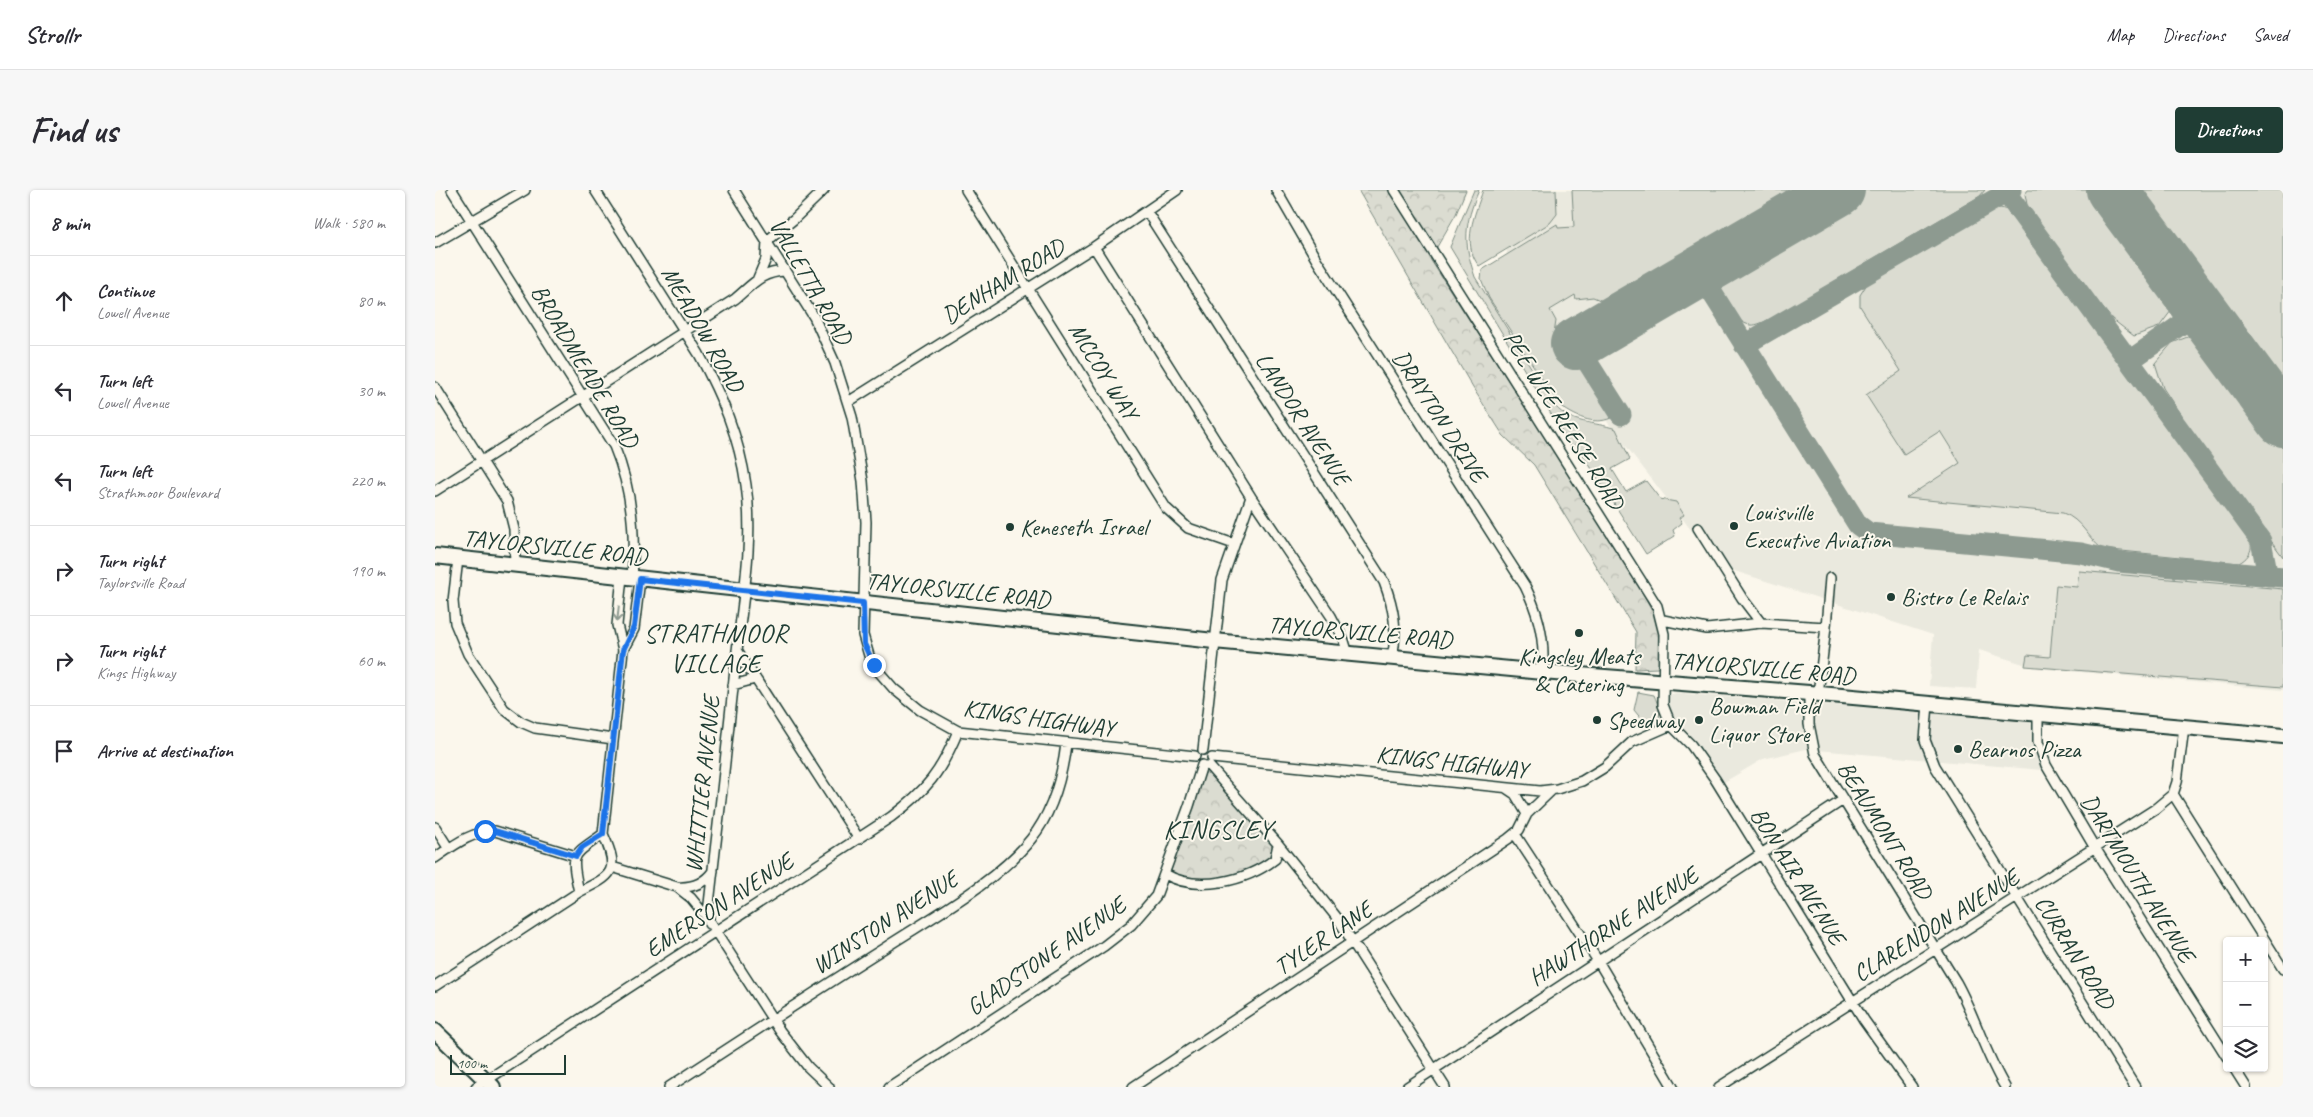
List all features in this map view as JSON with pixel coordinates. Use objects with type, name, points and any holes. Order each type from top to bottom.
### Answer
[{"type":"main road","name":"TAYLORSVILLE ROAD","points":[[435,556],[1214,642],[1542,672],[1813,693],[2283,736]]},
{"type":"main road","points":[[435,1031],[485,1085]]},
{"type":"street","name":"BROADMEADE ROAD","points":[[453,190],[614,446],[623,467],[631,506],[633,527],[632,578]]},
{"type":"street","points":[[435,242],[525,190]]},
{"type":"street","name":"MEADOW ROAD","points":[[595,190],[685,331],[725,404],[741,458],[749,511],[744,590]]},
{"type":"street","name":"VALLETTA ROAD","points":[[735,190],[801,295],[835,363],[848,402],[856,434],[863,481],[866,553],[863,603]]},
{"type":"street","points":[[757,280],[766,259],[767,240],[794,220],[824,190]]},
{"type":"street","name":"MCCOY WAY","points":[[967,190],[1171,514],[1188,528],[1233,544]]},
{"type":"street","name":"DENHAM ROAD","points":[[848,402],[1029,289],[1147,212],[1177,190]]},
{"type":"street","name":"DRAYTON DRIVE","points":[[1275,190],[1316,259],[1525,586],[1540,622],[1544,654],[1542,672]]},
{"type":"street","name":"PEE WEE REESE ROAD","points":[[1394,190],[1657,606],[1663,620],[1665,634],[1664,682]]},
{"type":"street","name":"LANDOR AVENUE","points":[[1147,212],[1379,574],[1389,596],[1395,616],[1392,658]]},
{"type":"street","points":[[1094,247],[1251,497],[1331,616],[1344,641],[1348,654]]},
{"type":"street","points":[[435,492],[735,299],[767,273],[785,271]]},
{"type":"street","points":[[435,387],[483,460],[510,508],[514,528],[515,565]]},
{"type":"street","points":[[1251,497],[1222,580],[1199,753],[1292,860],[1338,919],[1445,1087]]},
{"type":"street","points":[[1698,528],[1742,598],[1761,623]]},
{"type":"street","points":[[458,558],[453,601],[455,622],[468,654],[504,709],[521,722],[535,728],[613,739]]},
{"type":"street","points":[[623,650],[617,625],[632,578]]},
{"type":"street","points":[[435,986],[579,892],[601,882],[612,867],[611,850],[603,834],[623,650],[634,627],[632,578]]},
{"type":"street","name":"BEAUMONT ROAD","points":[[1831,578],[1826,627],[1808,720],[1812,747],[1967,1002],[1989,1058],[2005,1087]]},
{"type":"street","name":"WHITTIER AVENUE","points":[[712,927],[709,904],[744,590]]},
{"type":"street","name":"KINGS HIGHWAY","points":[[863,603],[864,644],[870,659],[879,672],[894,689],[920,710],[958,730],[1066,744],[1199,753]]},
{"type":"street","points":[[1663,620],[1707,629],[1761,623],[1826,627]]},
{"type":"street","points":[[737,650],[859,839]]},
{"type":"street","points":[[733,685],[755,680]]},
{"type":"street","name":"BON AIR AVENUE","points":[[1664,682],[1663,706],[1671,725],[1700,758],[1852,1001],[1880,1044],[1912,1087]]},
{"type":"street","name":"CURRAN ROAD","points":[[1928,704],[1924,728],[1929,752],[2135,1087]]},
{"type":"street","name":"DARTMOUTH AVENUE","points":[[2038,714],[2038,742],[2041,756],[2095,848],[2223,1051]]},
{"type":"street","name":"KINGS HIGHWAY","points":[[1207,763],[1540,791],[1570,786],[1588,778],[1614,761],[1632,742],[1671,725]]},
{"type":"street","points":[[2184,727],[2177,782],[2173,794],[2283,969]]},
{"type":"street","name":"EMERSON AVENUE","points":[[485,1085],[712,927],[859,839],[891,817],[922,792],[940,770],[958,730]]},
{"type":"street","name":"WINSTON AVENUE","points":[[669,1087],[772,1019],[949,907],[1000,869],[1023,849],[1033,837],[1051,804],[1062,773],[1066,744]]},
{"type":"street","points":[[1199,753],[1207,763]]},
{"type":"street","name":"GLADSTONE AVENUE","points":[[889,1087],[1117,937],[1144,912],[1155,896],[1165,874],[1207,763]]},
{"type":"street","points":[[1506,788],[1515,794],[1527,814]]},
{"type":"street","name":"TYLER LANE","points":[[1133,1087],[1259,1006],[1353,941],[1515,834],[1527,814],[1552,790]]},
{"type":"street","name":"CLARENDON AVENUE","points":[[1719,1087],[1852,1001],[2137,823],[2173,794]]},
{"type":"street","name":"HAWTHORNE AVENUE","points":[[1407,1087],[1433,1068],[1843,800]]},
{"type":"street","points":[[435,827],[449,849]]},
{"type":"street","points":[[435,858],[473,835],[485,831],[495,831],[576,856]]},
{"type":"street","points":[[579,892],[574,874],[576,856],[582,847],[603,834]]},
{"type":"street","points":[[1515,834],[1598,961],[1673,1087]]},
{"type":"street","points":[[1275,859],[1278,844]]},
{"type":"street","points":[[1165,874],[1187,881],[1224,881],[1250,874],[1275,859],[1292,860]]},
{"type":"street","points":[[612,867],[677,887],[691,898],[795,1052],[829,1087]]},
{"type":"street","points":[[677,887],[696,885],[707,878],[713,871]]},
{"type":"street","points":[[2237,1072],[2246,1087]]},
{"type":"shaded area","points":[[1508,190],[2283,190],[2283,690],[2036,668],[1979,650],[1976,689],[1929,686],[1933,635],[1719,566],[1506,291]]},
{"type":"shaded area","points":[[1676,693],[2028,720],[2033,726],[2032,743],[2042,770],[1806,749],[1763,759],[1721,784],[1670,710],[1666,700],[1669,695]]},
{"type":"green space","points":[[1358,190],[1466,190],[1456,214],[1430,259],[1631,571],[1662,629],[1658,668],[1635,669],[1636,632],[1534,465],[1503,435],[1473,388]]},
{"type":"green space","points":[[1474,190],[1479,190],[1470,213],[1467,243],[1475,277],[1555,406],[1576,420],[1616,429],[1630,459],[1612,469],[1626,492],[1646,481],[1660,499],[1676,502],[1684,515],[1679,518],[1682,523],[1673,530],[1675,536],[1646,554],[1576,444],[1571,447],[1450,247]]},
{"type":"green space","points":[[1483,190],[1556,190],[1557,214],[1550,223],[1479,266],[1471,248],[1470,238],[1473,219]]},
{"type":"green space","points":[[1572,190],[1807,190],[1612,305],[1593,297],[1576,299],[1575,295],[1550,310],[1556,321],[1554,334],[1559,351],[1566,360],[1583,368],[1610,414],[1611,418],[1597,421],[1584,419],[1559,405],[1489,298],[1481,279],[1482,270],[1557,224],[1558,228],[1574,227]]},
{"type":"green space","points":[[1860,190],[1985,190],[1980,196],[1772,318],[1753,325],[1738,319],[1725,302],[1721,289],[1722,278],[1731,266]]},
{"type":"green space","points":[[2028,190],[2094,190],[2170,294],[2174,307],[2159,327],[2134,336],[2112,319],[2070,268],[2028,210],[2025,194]]},
{"type":"green space","points":[[2127,190],[2283,190],[2283,401]]},
{"type":"green space","points":[[1997,207],[2011,211],[2246,528],[2251,543],[2250,552],[2239,563],[2102,549],[2080,524],[2063,513],[1906,498],[1960,463],[1940,431],[1904,454],[1866,395],[1901,371],[1860,306],[1860,295],[1867,284]]},
{"type":"green space","points":[[2195,334],[2206,343],[2283,448],[2283,557],[2200,444],[2163,388],[2155,363],[2172,343]]},
{"type":"green space","points":[[2079,571],[2283,589],[2283,687],[2025,666],[2027,655],[2050,657],[2056,585],[2077,587]]},
{"type":"green space","points":[[1638,692],[1654,695],[1659,715],[1656,726],[1647,726],[1634,710]]},
{"type":"green space","points":[[1204,773],[1209,773],[1273,843],[1269,859],[1240,873],[1220,878],[1188,878],[1176,875],[1171,870]]},
{"type":"taxiway","points":[[2004,190],[2261,541],[2268,576]]},
{"type":"taxiway","points":[[1744,345],[2011,190]]},
{"type":"taxiway","points":[[1699,272],[1858,525],[1869,533],[2081,553],[2119,562],[2283,577]]},
{"type":"taxiway","points":[[2129,361],[2202,310]]},
{"type":"taxiway","points":[[1576,344],[1621,415]]},
{"type":"runway","points":[[1576,344],[1839,190]]},
{"type":"runway","points":[[2112,190],[2283,421]]},
{"type":"place","name":"Louisville Executive Aviation","points":[[1734,526]]},
{"type":"place","name":"Keneseth Israel","points":[[1010,527]]},
{"type":"place","name":"Bistro Le Relais","points":[[1891,597]]},
{"type":"place","name":"Kingsley Meats & Catering","points":[[1579,633]]},
{"type":"place","name":"Speedway","points":[[1597,720]]},
{"type":"place","name":"Bowman Field Liquor Store","points":[[1699,720]]},
{"type":"place","name":"Bearnos Pizza","points":[[1958,749]]},
{"type":"district","name":"STRATHMOOR VILLAGE","points":[[716,648]]},
{"type":"district","name":"KINGSLEY","points":[[1218,829]]},
{"type":"route","points":[[485,831],[495,831],[576,856],[582,847],[603,834],[623,650],[634,627],[640,579],[863,603],[864,644],[874,665]]}]
